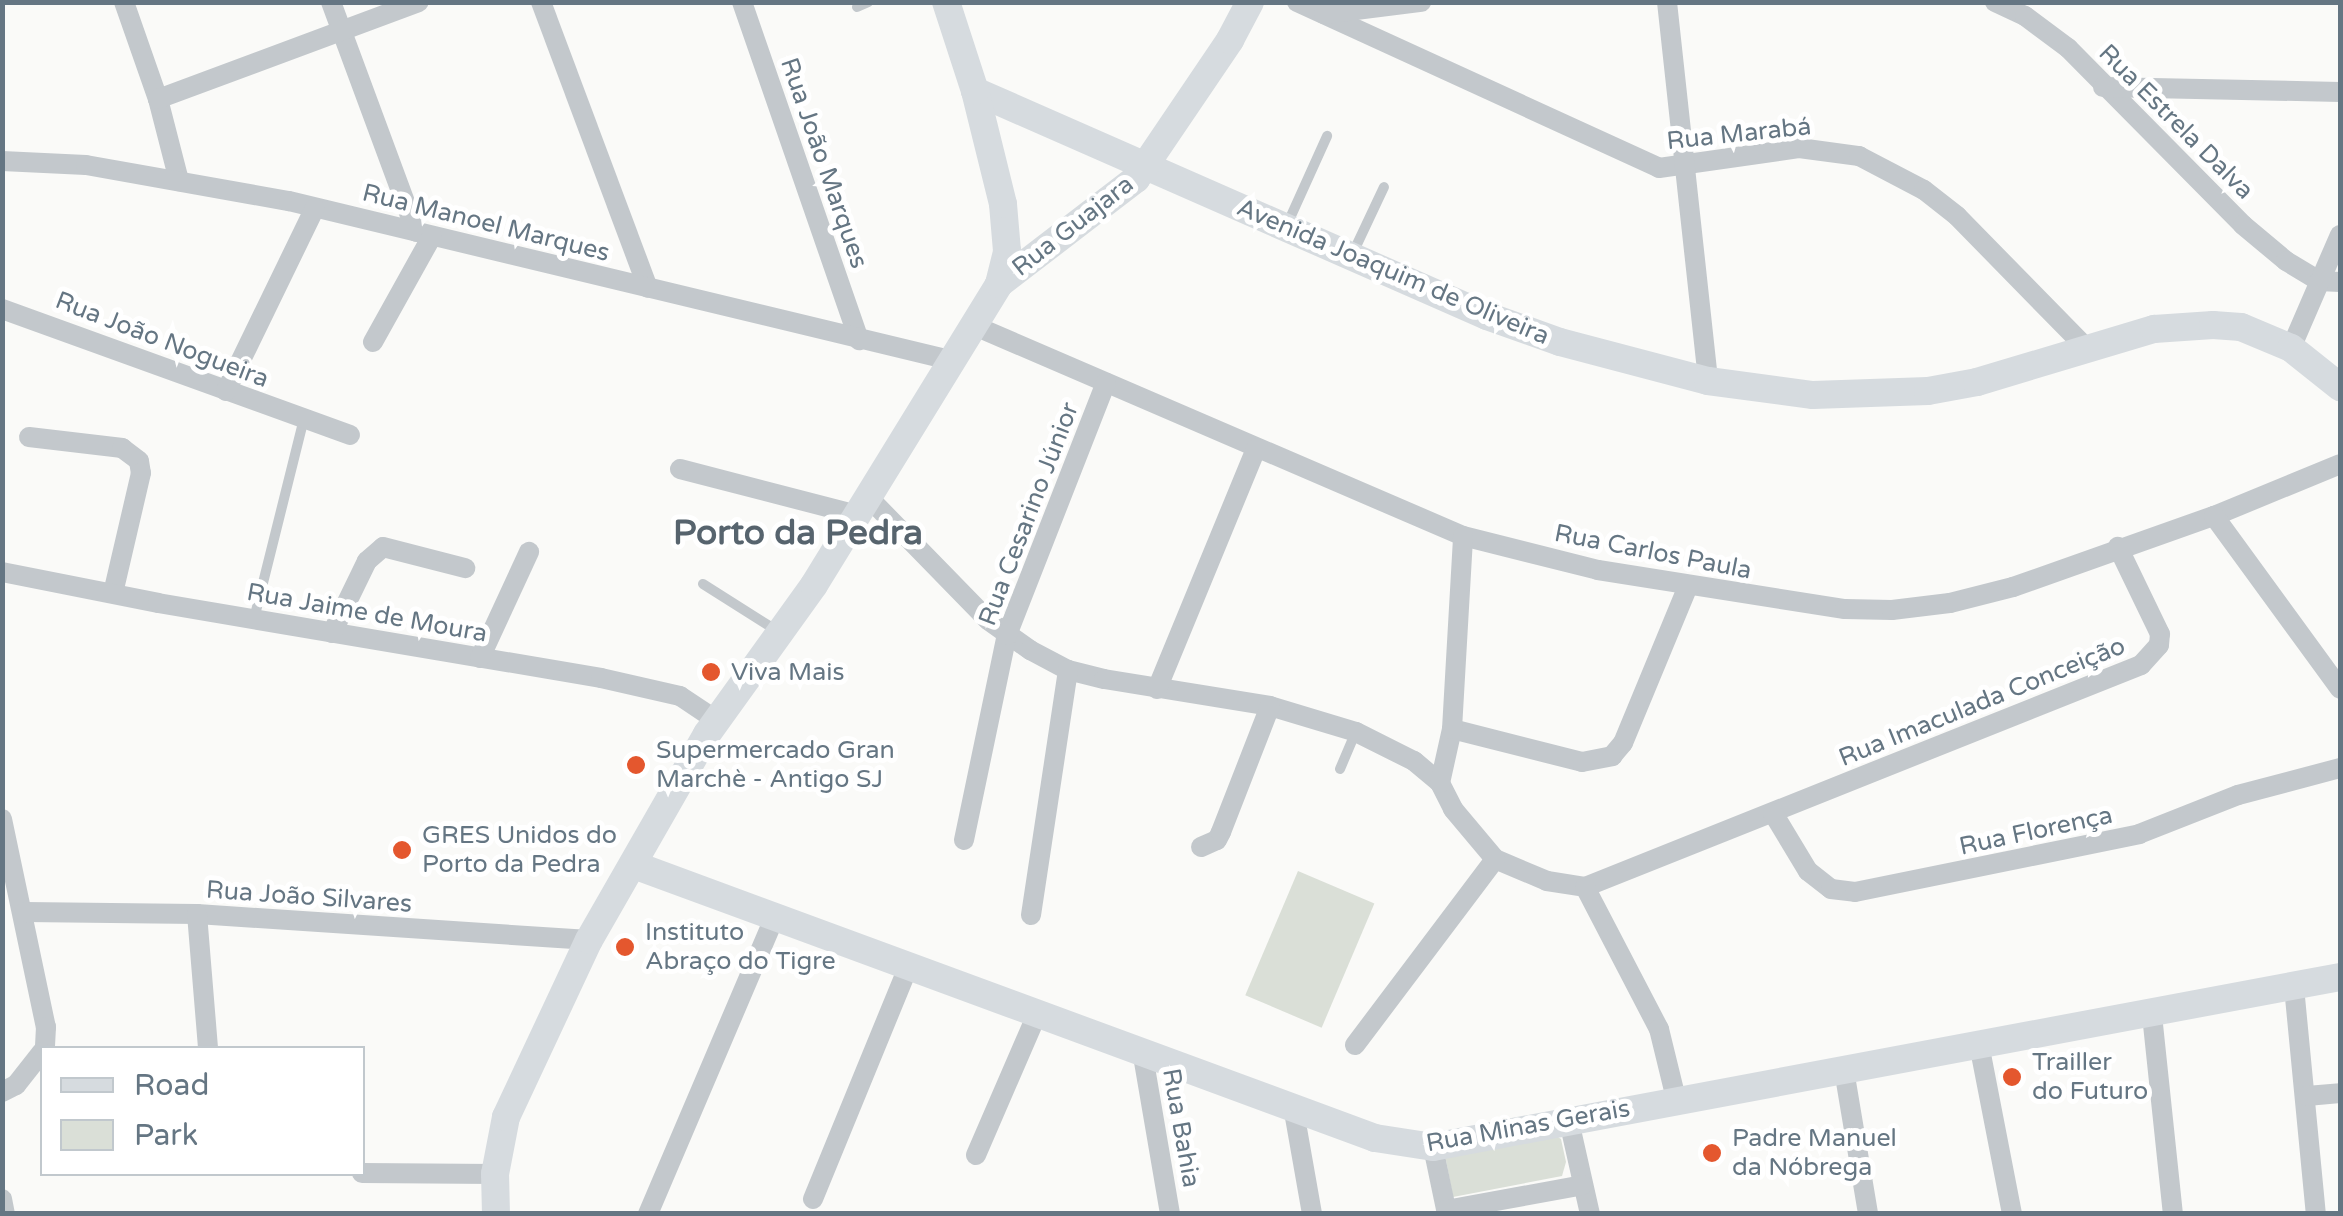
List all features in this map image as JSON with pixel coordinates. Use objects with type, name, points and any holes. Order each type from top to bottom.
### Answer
[{"type":"main road","points":[[496,1214],[495,1174],[512,1101],[588,940],[716,720],[864,506],[999,284],[1007,229],[975,91],[946,2]]},
{"type":"main road","name":"Rua Guajara","points":[[999,284],[1119,195],[1146,166],[1250,2]]},
{"type":"main road","name":"Avenida Joaquim de Oliveira","points":[[975,91],[1487,316],[1560,342],[1708,381],[1813,394],[1928,391],[2184,325],[2242,327],[2291,348],[2340,387]]},
{"type":"main road","name":"Rua Minas Gerais","points":[[634,864],[1375,1138],[1433,1147],[2340,977]]},
{"type":"street","points":[[124,2],[158,99],[179,182]]},
{"type":"street","points":[[331,2],[424,234],[373,342]]},
{"type":"street","points":[[158,99],[419,2]]},
{"type":"street","points":[[541,2],[648,288]]},
{"type":"street","name":"Rua João Marques","points":[[742,2],[859,340]]},
{"type":"street","name":"Rua Marabá","points":[[1297,2],[1660,168],[1799,148],[1860,156],[1924,190],[1957,216],[2088,350]]},
{"type":"street","points":[[1322,14],[1421,2]]},
{"type":"street","points":[[1666,2],[1708,381]]},
{"type":"street","name":"Rua Estrela Dalva","points":[[1995,2],[2026,16],[2068,48],[2243,225],[2330,281]]},
{"type":"street","points":[[2103,87],[2340,92]]},
{"type":"street","name":"Rua Manoel Marques","points":[[2,161],[86,164],[316,208],[954,362]]},
{"type":"street","points":[[226,391],[316,208]]},
{"type":"street","points":[[2291,348],[2330,281],[2340,235]]},
{"type":"street","name":"Rua João Nogueira","points":[[2,309],[350,436]]},
{"type":"street","name":"Rua Carlos Paula","points":[[976,326],[1464,536],[1598,570],[1790,602],[1892,610],[1950,604],[2013,587],[2214,516],[2340,464]]},
{"type":"street","name":"Rua Cesarino Júnior","points":[[964,840],[1008,635],[1106,383]]},
{"type":"street","points":[[29,438],[122,448],[139,461],[141,473],[113,594]]},
{"type":"street","points":[[1157,689],[1256,449]]},
{"type":"street","points":[[680,469],[864,506],[1008,635],[1068,670],[1157,689],[1270,706],[1356,732],[1414,762],[1440,783],[1453,809],[1495,859],[1547,881],[1585,886],[1773,812]]},
{"type":"street","points":[[2214,516],[2340,689]]},
{"type":"street","points":[[1440,783],[1452,729],[1464,536]]},
{"type":"street","points":[[332,633],[367,562],[383,547],[465,568]]},
{"type":"street","name":"Rua Imaculada Conceição","points":[[1773,812],[2142,664],[2160,645],[2160,634],[2118,548]]},
{"type":"street","points":[[480,658],[529,552]]},
{"type":"street","name":"Rua Jaime de Moura","points":[[2,572],[680,696],[716,720]]},
{"type":"street","points":[[1452,729],[1582,762],[1612,756],[1623,743],[1688,586]]},
{"type":"street","points":[[1031,915],[1068,670]]},
{"type":"street","points":[[1201,848],[1217,840],[1221,832],[1270,706]]},
{"type":"street","name":"Rua Florença","points":[[1773,812],[1791,849],[1808,870],[1831,889],[1855,892],[2139,834],[2238,795],[2340,768]]},
{"type":"street","points":[[2,819],[11,890],[25,912],[46,1026],[44,1046]]},
{"type":"street","points":[[1355,1045],[1495,859]]},
{"type":"street","points":[[1585,886],[1660,1029],[1676,1100]]},
{"type":"street","name":"Rua João Silvares","points":[[25,912],[197,914],[588,940]]},
{"type":"street","points":[[197,914],[208,1046]]},
{"type":"street","points":[[648,1214],[775,916]]},
{"type":"street","points":[[813,1199],[909,966]]},
{"type":"street","points":[[2294,987],[2316,1214]]},
{"type":"street","points":[[976,1154],[1038,1012]]},
{"type":"street","points":[[2152,1015],[2173,1214]]},
{"type":"street","points":[[1979,1044],[2012,1214]]},
{"type":"street","name":"Rua Bahia","points":[[1142,1050],[1170,1214]]},
{"type":"street","points":[[2,1092],[16,1085],[40,1055]]},
{"type":"street","points":[[1844,1070],[1868,1214]]},
{"type":"street","points":[[2307,1096],[2340,1093]]},
{"type":"street","points":[[1293,1106],[1312,1214]]},
{"type":"street","points":[[1570,1121],[1590,1214]]},
{"type":"street","points":[[1433,1147],[1447,1212],[1583,1184]]},
{"type":"street","points":[[365,1173],[495,1174]]},
{"type":"street","points":[[2,1199],[5,1214]]},
{"type":"lane","points":[[1285,228],[1327,136]]},
{"type":"lane","points":[[1352,256],[1384,187]]},
{"type":"lane","points":[[254,620],[304,420]]},
{"type":"lane","points":[[703,584],[780,632]]},
{"type":"lane","points":[[1340,769],[1356,732]]},
{"type":"green space","points":[[1298,871],[1374,903],[1322,1028],[1245,995]]},
{"type":"green space","points":[[1553,1134],[1561,1139],[1566,1162],[1562,1176],[1453,1197],[1445,1155]]},
{"type":"place","name":"Viva Mais","points":[[711,672]]},
{"type":"place","name":"Supermercado Gran Marchè - Antigo SJ","points":[[636,765]]},
{"type":"place","name":"GRES Unidos do Porto da Pedra","points":[[402,850]]},
{"type":"place","name":"Instituto Abraço do Tigre","points":[[625,947]]},
{"type":"place","name":"Trailler do Futuro","points":[[2012,1077]]},
{"type":"place","name":"Padre Manuel da Nóbrega","points":[[1712,1153]]},
{"type":"district","name":"Porto da Pedra","points":[[798,533]]}]
